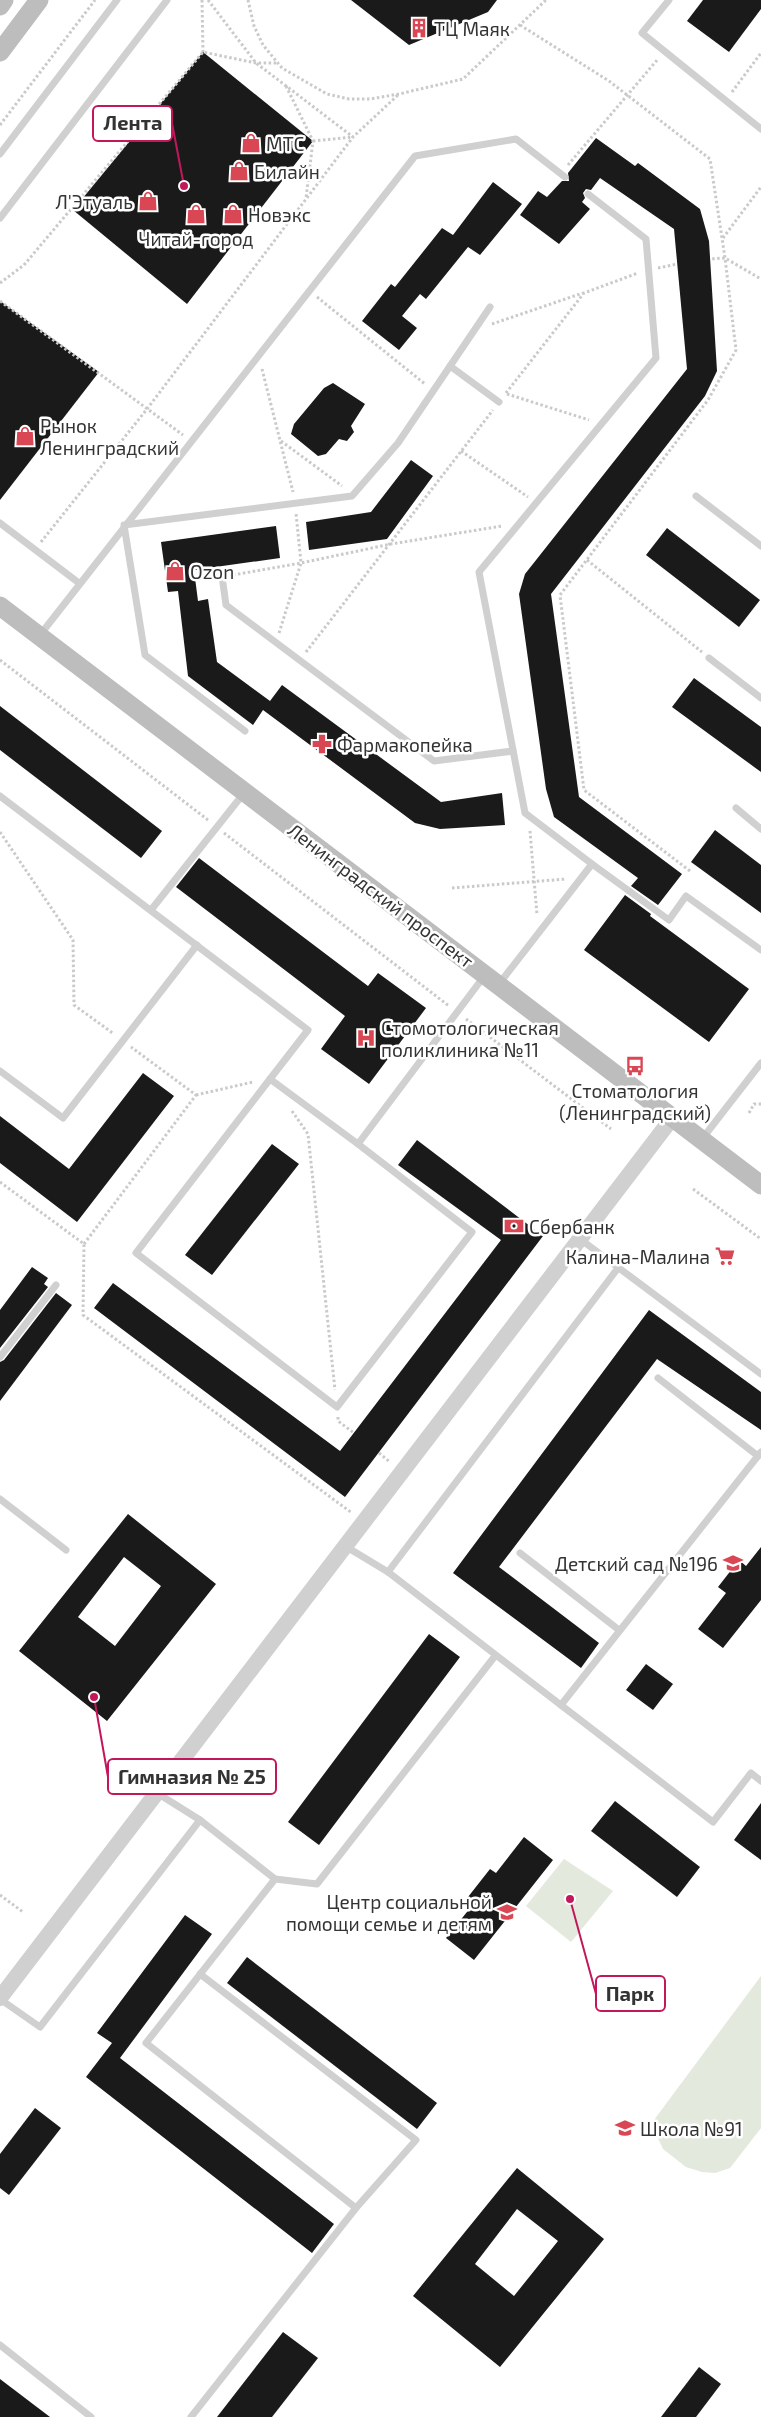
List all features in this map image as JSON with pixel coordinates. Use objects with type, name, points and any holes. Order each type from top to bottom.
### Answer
[{"type":"main road","points":[[0,6],[4,0]]},
{"type":"main road","points":[[0,52],[39,0]]},
{"type":"main road","name":"Ленинградский проспект","points":[[0,606],[761,1185]]},
{"type":"street","points":[[0,1998],[673,1117]]},
{"type":"lane","points":[[0,154],[117,0]]},
{"type":"lane","points":[[0,218],[167,0]]},
{"type":"lane","points":[[669,0],[642,33],[761,129]]},
{"type":"lane","points":[[39,636],[124,525],[415,156],[516,139],[563,175]]},
{"type":"lane","points":[[588,194],[646,239],[656,358],[479,572],[525,813],[669,920],[686,896],[761,950]]},
{"type":"lane","points":[[124,525],[296,504],[353,494],[398,443],[490,306]]},
{"type":"lane","points":[[450,366],[499,402]]},
{"type":"lane","points":[[696,496],[761,546]]},
{"type":"lane","points":[[0,523],[79,583]]},
{"type":"lane","points":[[124,525],[145,655],[245,731]]},
{"type":"lane","points":[[222,576],[226,605],[434,761],[513,751]]},
{"type":"lane","points":[[709,658],[761,698]]},
{"type":"lane","points":[[151,910],[245,792]]},
{"type":"lane","points":[[0,796],[308,1030],[270,1079],[136,1253],[337,1407],[472,1232],[270,1079]]},
{"type":"lane","points":[[736,808],[761,829]]},
{"type":"lane","points":[[358,1144],[459,1013],[539,932],[592,864]]},
{"type":"lane","points":[[0,1071],[63,1118],[197,945]]},
{"type":"lane","points":[[702,1139],[761,1063]]},
{"type":"lane","points":[[580,1239],[761,1374]]},
{"type":"lane","points":[[388,1572],[618,1268]]},
{"type":"lane","points":[[0,1357],[56,1285]]},
{"type":"lane","points":[[561,1705],[760,1454],[658,1378]]},
{"type":"lane","points":[[0,1499],[66,1550]]},
{"type":"lane","points":[[345,1546],[388,1572],[713,1822],[751,1773],[761,1781]]},
{"type":"lane","points":[[520,1553],[620,1630]]},
{"type":"lane","points":[[157,1793],[200,1820],[275,1879],[317,1884],[495,1656]]},
{"type":"lane","points":[[0,1998],[40,2027],[200,1820]]},
{"type":"lane","points":[[275,1879],[146,2043],[356,2208]]},
{"type":"lane","points":[[191,2417],[356,2208],[416,2140],[200,1974]]},
{"type":"lane","points":[[0,2345],[91,2417]]},
{"type":"path","points":[[0,125],[95,0]]},
{"type":"path","points":[[0,283],[24,265],[203,52],[202,0]]},
{"type":"path","points":[[208,0],[256,63],[353,137]]},
{"type":"path","points":[[248,0],[254,26],[263,45],[278,63],[305,83],[327,94],[349,99],[370,99],[399,94],[463,79],[546,0]]},
{"type":"path","points":[[520,24],[628,95],[710,159],[725,258],[736,350],[708,400],[560,595],[584,790],[690,871]]},
{"type":"path","points":[[563,175],[664,51]]},
{"type":"path","points":[[203,52],[256,63],[278,63]]},
{"type":"path","points":[[726,100],[761,53]]},
{"type":"path","points":[[285,85],[313,141],[306,198]]},
{"type":"path","points":[[47,550],[40,544],[147,409],[353,137],[399,94]]},
{"type":"path","points":[[313,141],[353,137]]},
{"type":"path","points":[[722,238],[761,187]]},
{"type":"path","points":[[710,260],[725,258],[761,279]]},
{"type":"path","points":[[474,331],[649,269],[677,264]]},
{"type":"path","points":[[309,291],[433,391]]},
{"type":"path","points":[[300,660],[584,293]]},
{"type":"path","points":[[0,301],[191,441]]},
{"type":"path","points":[[259,355],[296,504],[301,563],[276,643]]},
{"type":"path","points":[[506,394],[602,424]]},
{"type":"path","points":[[280,441],[353,494]]},
{"type":"path","points":[[461,451],[537,503]]},
{"type":"path","points":[[222,576],[301,563],[391,544],[519,524]]},
{"type":"path","points":[[587,560],[709,658]]},
{"type":"path","points":[[0,660],[610,1130]]},
{"type":"path","points":[[529,816],[539,932]]},
{"type":"path","points":[[452,888],[582,877]]},
{"type":"path","points":[[196,1095],[270,1079]]},
{"type":"path","points":[[286,1102],[308,1134],[338,1421],[354,1433]]},
{"type":"path","points":[[749,1113],[754,1104],[761,1104]]},
{"type":"path","points":[[0,1182],[84,1244],[83,1315],[364,1522]]},
{"type":"path","points":[[693,1189],[761,1239]]},
{"type":"path","points":[[0,1895],[23,1912]]},
{"type":"shaded area","points":[[564,1859],[613,1891],[571,1942],[526,1906]]},
{"type":"shaded area","points":[[761,1976],[761,2128],[730,2168],[715,2173],[702,2172],[686,2167],[663,2149],[656,2134],[654,2120]]},
{"type":"building","name":"ТЦ Маяк","points":[[351,0],[497,0],[488,12],[409,45]]},
{"type":"building","points":[[703,0],[761,0],[761,9],[729,52],[687,21]]},
{"type":"building","points":[[203,52],[313,141],[187,304],[73,210]]},
{"type":"building","points":[[596,138],[635,166],[638,163],[700,209],[709,241],[717,371],[705,396],[551,594],[579,797],[682,874],[658,905],[631,886],[638,878],[554,817],[546,789],[519,594],[525,574],[687,369],[674,229],[600,178],[591,190],[586,189],[583,193],[585,198],[582,202],[590,209],[559,244],[520,215],[538,191],[547,197],[562,181],[569,181],[568,173]]},
{"type":"building","points":[[493,182],[522,204],[480,255],[468,247],[426,299],[420,294],[402,316],[417,328],[399,350],[362,321],[391,284],[395,287],[442,228],[453,235]]},
{"type":"building","name":"Рынок Ленинградский","points":[[0,301],[99,372],[0,500]]},
{"type":"building","points":[[333,383],[365,404],[351,426],[354,432],[347,441],[339,439],[326,454],[318,456],[291,434],[294,424],[324,388]]},
{"type":"building","points":[[411,460],[433,476],[387,539],[309,550],[306,522],[371,512]]},
{"type":"building","points":[[276,526],[280,558],[194,570],[198,601],[208,599],[217,662],[270,701],[282,685],[441,802],[502,793],[505,825],[440,829],[415,823],[263,710],[253,725],[188,676],[178,591],[168,592],[161,542]]},
{"type":"building","points":[[667,528],[760,600],[739,627],[646,555]]},
{"type":"building","points":[[694,678],[761,727],[761,772],[672,707]]},
{"type":"building","points":[[0,706],[162,831],[141,858],[0,750]]},
{"type":"building","points":[[715,830],[761,865],[761,913],[691,862]]},
{"type":"building","points":[[199,858],[368,986],[378,973],[426,1008],[369,1084],[321,1049],[345,1016],[176,887]]},
{"type":"building","points":[[625,895],[651,914],[650,916],[749,989],[709,1042],[584,950]]},
{"type":"building","points":[[143,1073],[174,1096],[77,1222],[0,1163],[0,1116],[69,1169]]},
{"type":"building","points":[[417,1140],[543,1236],[345,1497],[94,1308],[113,1283],[340,1451],[501,1240],[398,1165]]},
{"type":"building","points":[[272,1144],[299,1164],[212,1275],[185,1255]]},
{"type":"building","points":[[32,1267],[48,1278],[44,1284],[48,1287],[0,1348],[0,1310]]},
{"type":"building","points":[[56,1293],[72,1305],[0,1401],[0,1362],[4,1360]]},
{"type":"building","points":[[649,1310],[761,1392],[761,1430],[657,1359],[499,1567],[599,1643],[581,1668],[453,1573]]},
{"type":"building","points":[[128,1514],[216,1584],[107,1721],[19,1651]],"holes":[[[124,1557],[161,1586],[115,1646],[78,1617]]]},
{"type":"building","points":[[761,1547],[761,1600],[723,1648],[698,1629],[726,1593],[718,1587],[739,1560],[746,1566]]},
{"type":"building","points":[[429,1634],[460,1657],[319,1845],[288,1822]]},
{"type":"building","points":[[646,1664],[673,1684],[653,1710],[626,1690]]},
{"type":"building","points":[[615,1801],[700,1867],[677,1897],[591,1831]]},
{"type":"building","points":[[761,1803],[761,1860],[734,1840]]},
{"type":"building","points":[[524,1837],[553,1860],[474,1960],[446,1938],[475,1902],[468,1897],[490,1869],[496,1873]]},
{"type":"building","points":[[185,1915],[212,1934],[120,2058],[334,2224],[312,2253],[86,2077],[112,2043],[97,2033]]},
{"type":"building","points":[[247,1957],[437,2103],[417,2129],[227,1983]]},
{"type":"building","points":[[35,2108],[61,2128],[9,2195],[0,2188],[0,2154]]},
{"type":"building","points":[[517,2168],[604,2239],[500,2367],[413,2296]],"holes":[[[517,2209],[558,2241],[514,2296],[475,2264]]]},
{"type":"building","points":[[283,2332],[318,2358],[272,2417],[217,2417]]},
{"type":"building","points":[[699,2367],[721,2384],[696,2417],[661,2417]]},
{"type":"building","points":[[0,2379],[50,2417],[0,2417]]},
{"type":"place","name":"ТЦ Маяк","points":[[419,28]]},
{"type":"place","name":"МТС","points":[[251,143]]},
{"type":"place","name":"Билайн","points":[[239,171]]},
{"type":"place","name":"Лента","points":[[184,186]]},
{"type":"place","name":"Л'Этуаль","points":[[148,201]]},
{"type":"place","name":"Читай-город","points":[[196,214]]},
{"type":"place","name":"Новэкс","points":[[233,214]]},
{"type":"place","name":"Рынок Ленинградский","points":[[25,436]]},
{"type":"place","name":"Ozon","points":[[175,571]]},
{"type":"place","name":"Фармакопейка","points":[[322,744]]},
{"type":"place","name":"Стомотологическая поликлиника №11","points":[[366,1038]]},
{"type":"place","name":"Стоматология (Ленинградский)","points":[[635,1066]]},
{"type":"place","name":"Сбербанк","points":[[514,1226]]},
{"type":"place","name":"Калина-Малина","points":[[725,1256]]},
{"type":"place","name":"Детский сад №196","points":[[733,1563]]},
{"type":"place","name":"Гимназия № 25","points":[[94,1697]]},
{"type":"place","name":"Парк","points":[[570,1899]]},
{"type":"place","name":"Центр социальной помощи семье и детям","points":[[507,1912]]},
{"type":"place","name":"Школа №91","points":[[625,2128]]}]
